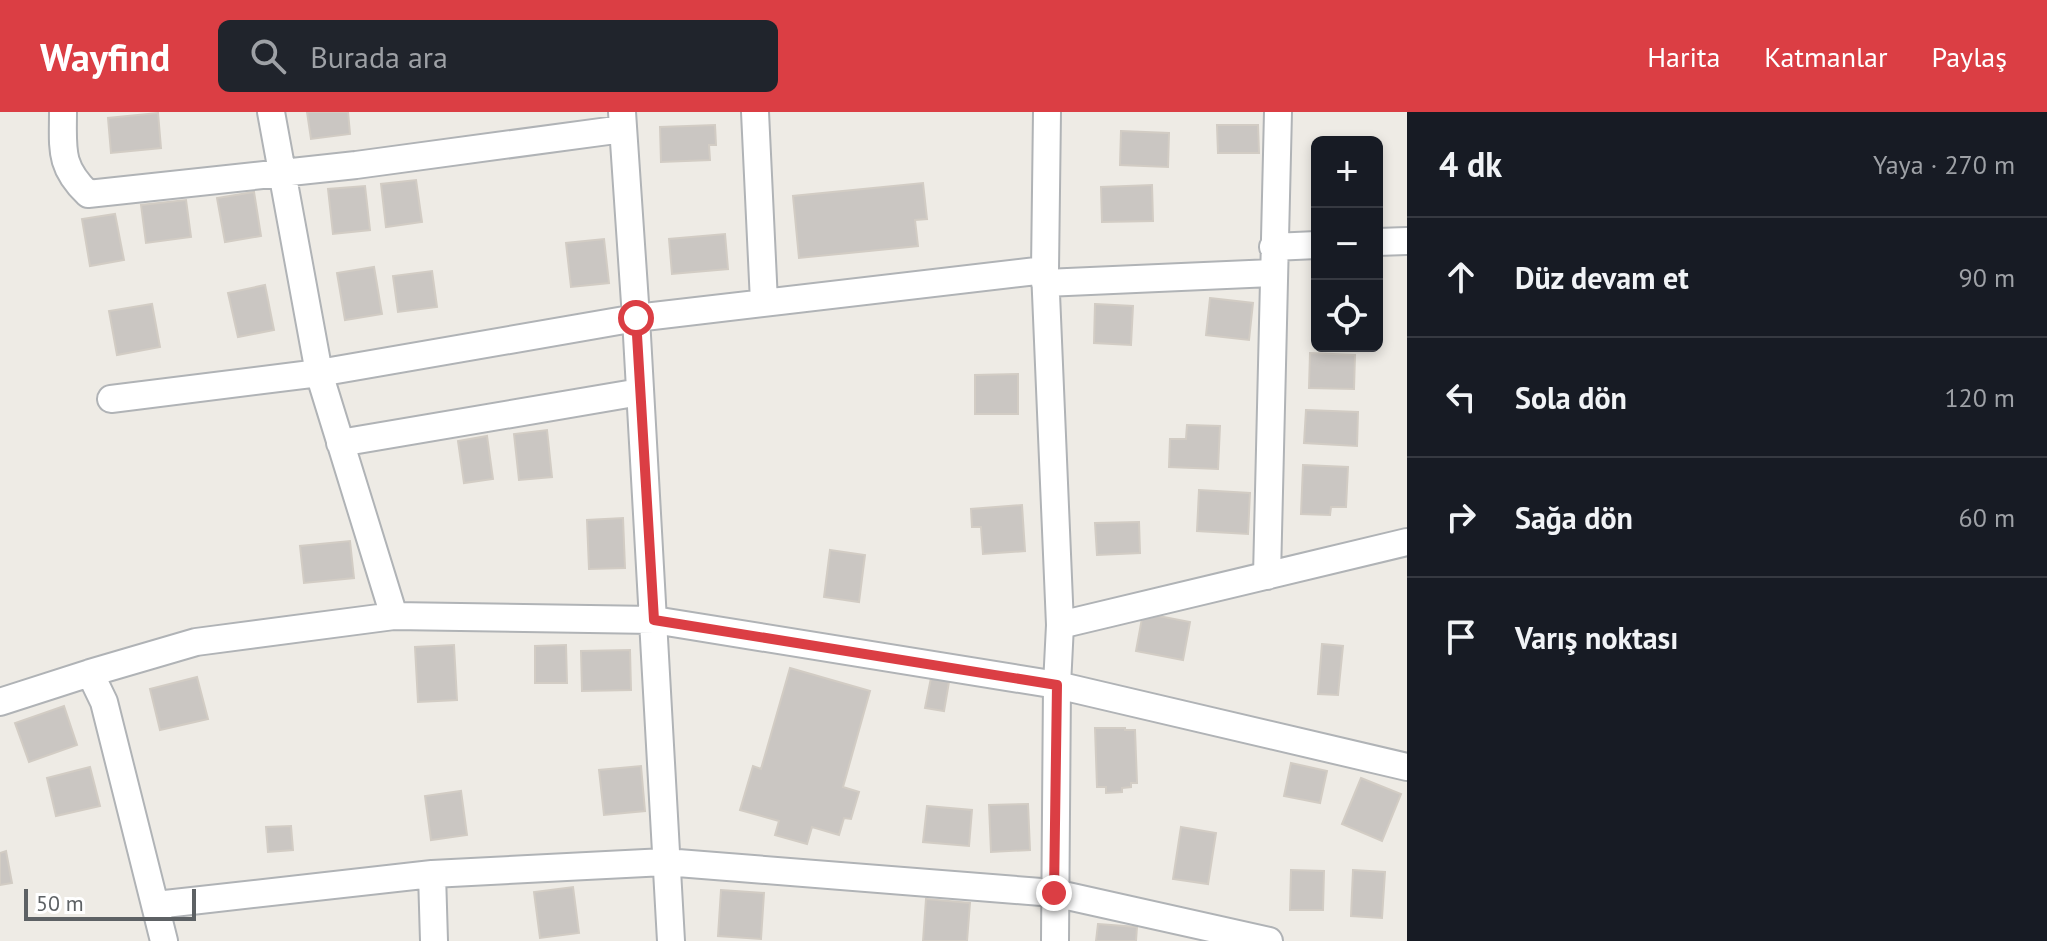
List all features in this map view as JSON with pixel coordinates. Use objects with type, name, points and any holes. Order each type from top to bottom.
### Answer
[{"type":"street","points":[[63,112],[63,157],[72,178],[88,194],[356,165],[622,121],[671,941]]},
{"type":"street","points":[[271,112],[319,373],[394,616]]},
{"type":"street","points":[[755,112],[764,302]]},
{"type":"street","points":[[1047,112],[1045,276],[1060,625],[1055,941]]},
{"type":"street","points":[[1267,576],[1278,112]]},
{"type":"street","points":[[1383,242],[1407,241]]},
{"type":"street","points":[[111,399],[319,373],[636,318],[764,302],[1045,276],[1273,260],[1311,247]]},
{"type":"street","points":[[340,443],[640,392]]},
{"type":"street","points":[[1060,625],[1407,542]]},
{"type":"street","points":[[0,702],[196,642],[394,616],[654,620],[1057,685],[1407,767]]},
{"type":"street","points":[[90,673],[104,702],[164,941]]},
{"type":"street","points":[[156,905],[432,874],[665,862],[1054,893],[1269,941]]},
{"type":"street","points":[[432,874],[434,941]]},
{"type":"building","points":[[307,112],[348,112],[350,134],[311,139]]},
{"type":"building","points":[[158,113],[161,148],[111,153],[108,118]]},
{"type":"building","points":[[715,125],[716,145],[709,145],[710,160],[661,162],[660,127]]},
{"type":"building","points":[[1217,125],[1258,125],[1259,153],[1218,153]]},
{"type":"building","points":[[1121,131],[1169,133],[1168,167],[1120,165]]},
{"type":"building","points":[[416,180],[422,222],[386,227],[381,184]]},
{"type":"building","points":[[923,183],[927,219],[915,220],[918,246],[799,258],[793,196]]},
{"type":"building","points":[[1152,185],[1153,221],[1102,222],[1101,187]]},
{"type":"building","points":[[365,186],[370,230],[333,234],[328,189]]},
{"type":"building","points":[[254,192],[261,236],[225,242],[217,198]]},
{"type":"building","points":[[186,200],[191,237],[146,243],[141,205]]},
{"type":"building","points":[[115,214],[124,260],[90,266],[82,219]]},
{"type":"building","points":[[725,234],[728,269],[672,274],[669,239]]},
{"type":"building","points":[[604,239],[609,283],[571,287],[566,243]]},
{"type":"building","points":[[374,267],[382,314],[345,320],[337,273]]},
{"type":"building","points":[[432,271],[437,307],[398,312],[393,276]]},
{"type":"building","points":[[265,285],[274,330],[238,337],[228,293]]},
{"type":"building","points":[[1210,298],[1253,303],[1249,340],[1206,335]]},
{"type":"building","points":[[152,304],[160,347],[117,355],[109,311]]},
{"type":"building","points":[[1095,304],[1133,306],[1131,345],[1094,343]]},
{"type":"building","points":[[1310,353],[1355,355],[1354,389],[1309,388]]},
{"type":"building","points":[[1018,374],[1018,414],[975,414],[975,375]]},
{"type":"building","points":[[1306,410],[1358,412],[1357,446],[1304,443]]},
{"type":"building","points":[[1187,425],[1220,426],[1218,469],[1169,467],[1170,439],[1186,439]]},
{"type":"building","points":[[547,430],[552,477],[519,480],[514,434]]},
{"type":"building","points":[[487,436],[493,479],[464,483],[458,441]]},
{"type":"building","points":[[1303,465],[1348,467],[1346,507],[1331,507],[1330,515],[1301,514]]},
{"type":"building","points":[[1199,490],[1250,493],[1248,534],[1197,531]]},
{"type":"building","points":[[1022,505],[1025,551],[983,554],[981,527],[972,527],[971,509]]},
{"type":"building","points":[[623,518],[625,568],[589,569],[587,520]]},
{"type":"building","points":[[1139,522],[1140,553],[1097,555],[1095,523]]},
{"type":"building","points":[[350,541],[354,578],[304,583],[300,546]]},
{"type":"building","points":[[830,550],[865,555],[859,602],[824,597]]},
{"type":"building","points":[[1143,613],[1190,622],[1183,660],[1136,651]]},
{"type":"building","points":[[1322,644],[1343,646],[1338,695],[1318,694]]},
{"type":"building","points":[[454,645],[457,700],[418,702],[415,647]]},
{"type":"building","points":[[566,645],[567,683],[535,683],[535,646]]},
{"type":"building","points":[[630,650],[631,690],[582,691],[581,651]]},
{"type":"building","points":[[790,668],[870,691],[843,787],[859,792],[851,819],[844,818],[839,835],[812,827],[807,844],[775,835],[779,821],[740,810],[753,766],[761,769]]},
{"type":"building","points":[[932,673],[950,676],[944,711],[925,708]]},
{"type":"building","points":[[197,677],[208,719],[160,730],[150,689]]},
{"type":"building","points":[[64,706],[77,745],[29,762],[15,723]]},
{"type":"building","points":[[1095,728],[1135,730],[1137,783],[1122,788],[1122,792],[1106,793],[1106,787],[1097,787]]},
{"type":"building","points":[[1291,763],[1327,771],[1320,803],[1284,796]]},
{"type":"building","points":[[641,766],[645,811],[604,815],[599,770]]},
{"type":"building","points":[[90,767],[100,806],[56,816],[47,778]]},
{"type":"building","points":[[1361,778],[1401,794],[1382,841],[1342,824]]},
{"type":"building","points":[[461,791],[467,835],[431,840],[425,796]]},
{"type":"building","points":[[1028,804],[1030,850],[991,852],[989,805]]},
{"type":"building","points":[[927,806],[972,810],[969,846],[923,842]]},
{"type":"building","points":[[291,826],[293,850],[268,852],[266,827]]},
{"type":"building","points":[[1181,827],[1216,833],[1208,884],[1173,879]]},
{"type":"building","points":[[6,851],[12,883],[0,885],[0,853]]},
{"type":"building","points":[[1291,870],[1324,871],[1323,910],[1290,910]]},
{"type":"building","points":[[1353,870],[1385,872],[1382,918],[1351,916]]},
{"type":"building","points":[[573,887],[579,933],[540,938],[534,892]]},
{"type":"building","points":[[721,890],[764,893],[761,939],[718,936]]},
{"type":"building","points":[[926,899],[970,903],[967,941],[923,941]]},
{"type":"building","points":[[1098,924],[1137,927],[1136,941],[1096,941]]},
{"type":"route","points":[[636,318],[654,620],[1057,685],[1054,893]]}]
